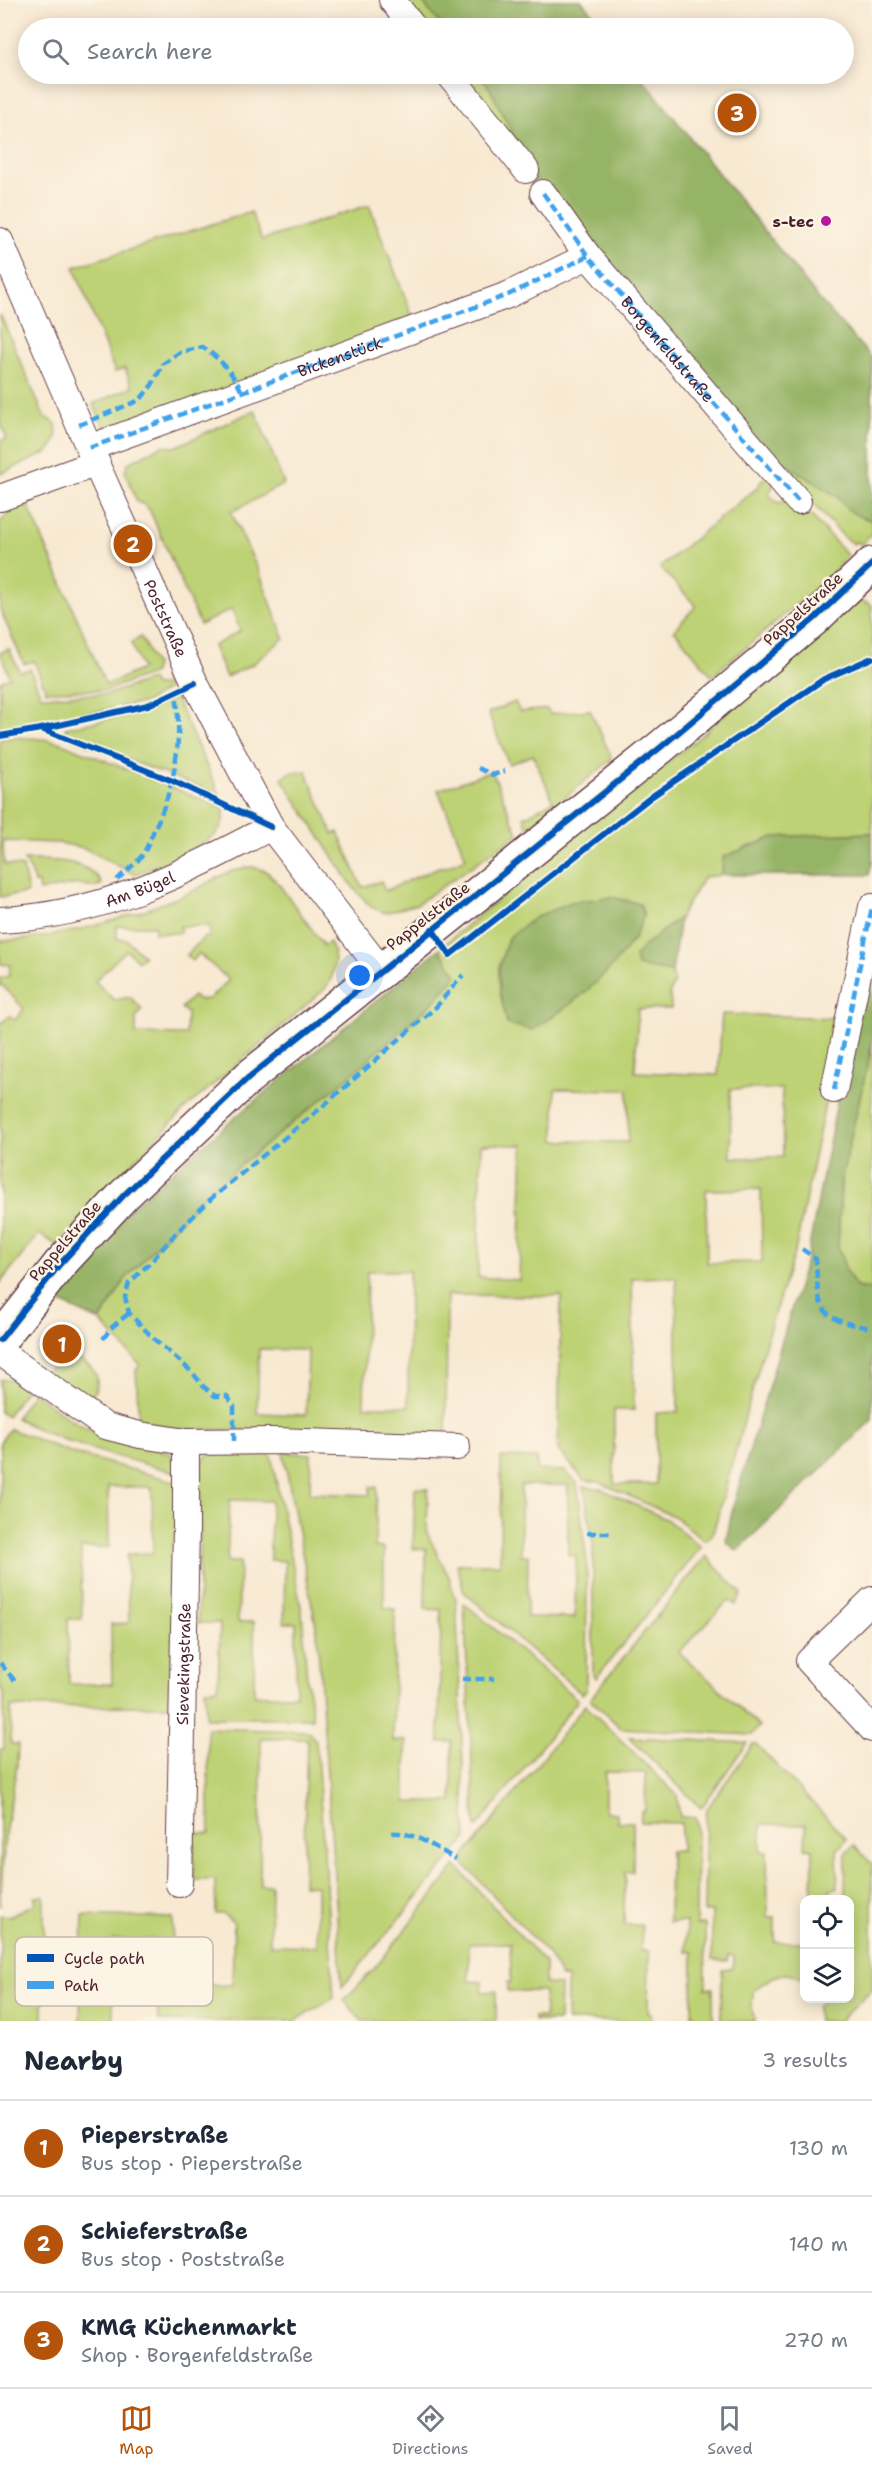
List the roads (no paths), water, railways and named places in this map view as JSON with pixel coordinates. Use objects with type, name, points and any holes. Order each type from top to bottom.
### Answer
[{"type":"street","points":[[392,0],[406,18]]},
{"type":"street","points":[[458,84],[526,170]]},
{"type":"street","name":"Borgenfeldstraße","points":[[543,193],[588,256],[798,501]]},
{"type":"street","name":"Poststraße","points":[[0,242],[195,684],[271,827],[381,970]]},
{"type":"street","name":"Bickenstück","points":[[0,498],[93,456],[508,295],[588,256]]},
{"type":"street","name":"Pappelstraße","points":[[0,1340],[60,1264],[124,1195],[249,1077],[661,747],[869,574]]},
{"type":"street","name":"Am Bügel","points":[[0,920],[34,918],[117,899],[176,876],[271,827]]},
{"type":"street","points":[[834,1090],[872,907]]},
{"type":"street","points":[[0,1352],[105,1426],[140,1435],[186,1442],[275,1441],[457,1447]]},
{"type":"street","name":"Sievekingstraße","points":[[179,1884],[186,1442]]},
{"type":"street","points":[[872,1600],[809,1661],[872,1729]]},
{"type":"place","name":"KMG Küchenmarkt","points":[[737,113]]},
{"type":"place","name":"s-tec","points":[[826,221]]},
{"type":"place","name":"Schieferstraße","points":[[133,544]]},
{"type":"place","name":"Pieperstraße","points":[[62,1344]]}]
